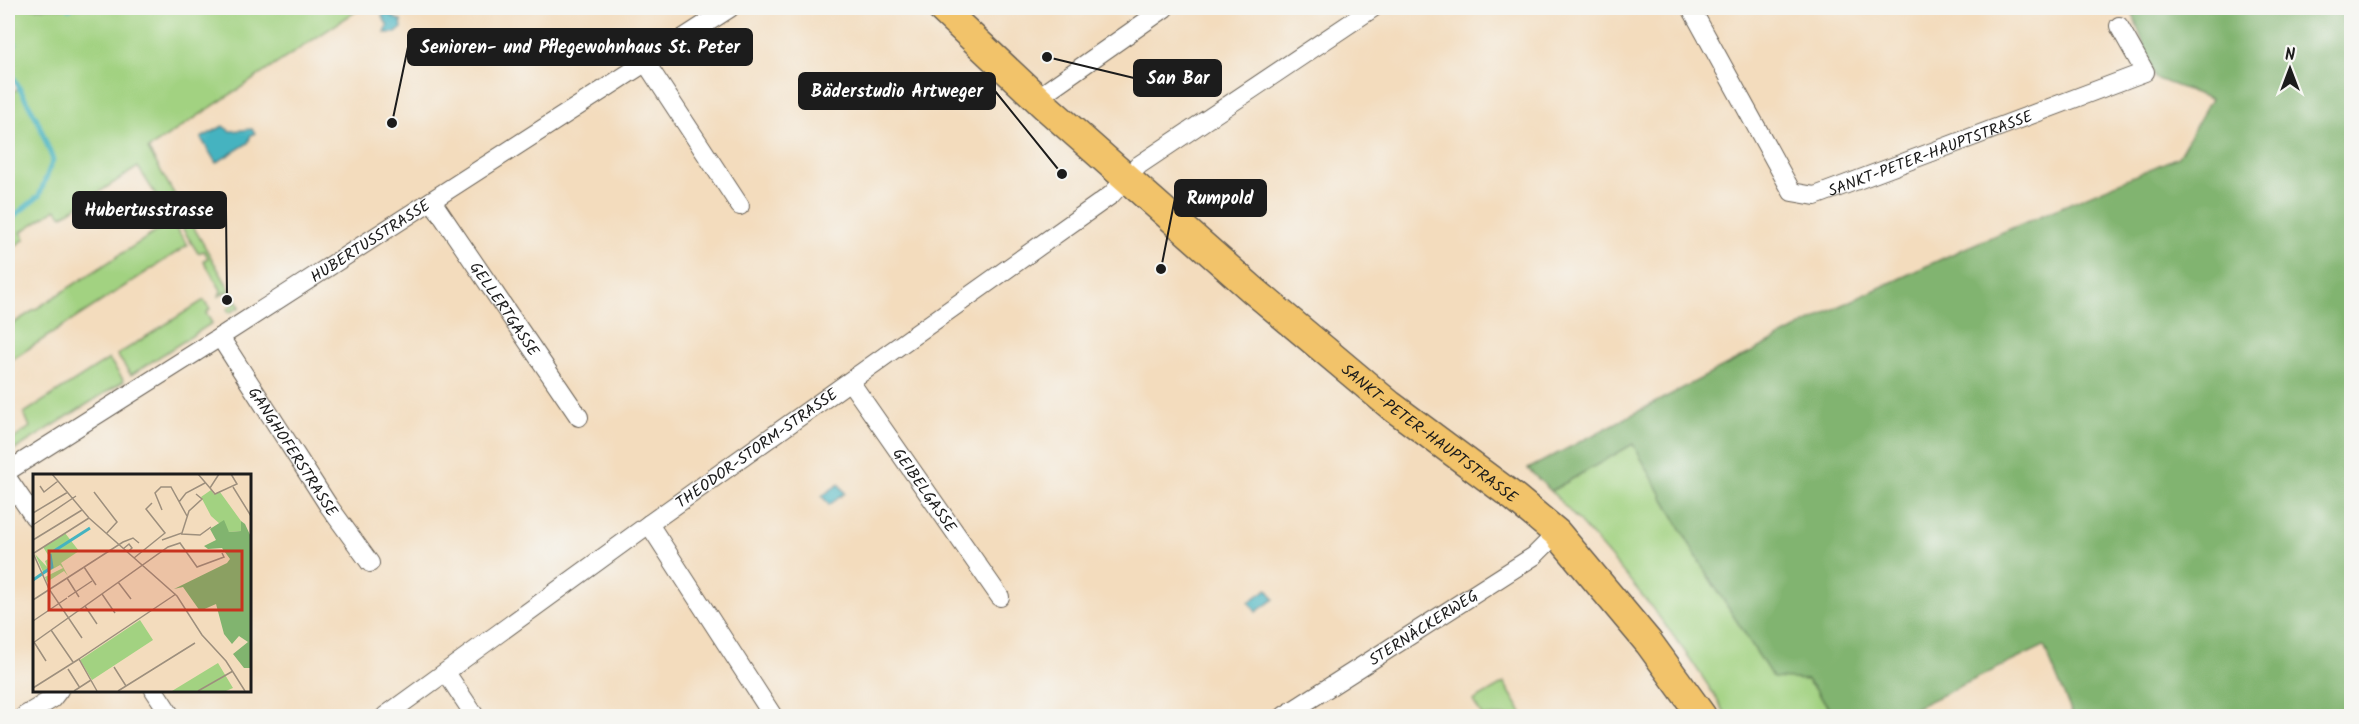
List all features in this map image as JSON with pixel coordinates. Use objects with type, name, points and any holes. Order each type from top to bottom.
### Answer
[{"type":"main road","name":"SANKT-PETER-HAUPTSTRASSE","points":[[941,8],[1127,178],[1390,405],[1515,498],[1557,533],[1649,643],[1702,717]]},
{"type":"street","name":"HUBERTUSSTRASSE","points":[[8,471],[730,8]]},
{"type":"street","points":[[1037,98],[1166,8]]},
{"type":"street","points":[[1127,178],[1140,165],[1373,8]]},
{"type":"street","name":"SANKT-PETER-HAUPTSTRASSE","points":[[1691,8],[1792,192],[1815,196],[2145,72],[2119,26]]},
{"type":"street","points":[[646,63],[740,206]]},
{"type":"street","name":"THEODOR-STORM-STRASSE","points":[[385,717],[1111,195],[1127,178]]},
{"type":"street","name":"GELLERTGASSE","points":[[432,201],[579,417]]},
{"type":"street","name":"GANGHOFERSTRASSE","points":[[220,337],[328,505],[370,563]]},
{"type":"street","name":"GEIBELGASSE","points":[[851,383],[1000,597]]},
{"type":"street","points":[[8,479],[33,516]]},
{"type":"street","points":[[649,525],[773,717]]},
{"type":"street","name":"STERNÄCKERWEG","points":[[1284,717],[1534,556],[1557,533]]},
{"type":"street","points":[[447,674],[475,717]]},
{"type":"street","points":[[24,717],[52,699],[58,691]]},
{"type":"street","points":[[155,691],[171,717]]},
{"type":"green space","points":[[8,8],[361,8],[148,149],[240,307],[229,313],[227,309],[235,303],[227,291],[219,296],[221,290],[203,260],[208,258],[204,251],[198,253],[174,215],[170,217],[138,167],[62,216],[56,209],[21,232],[25,239],[15,246],[11,239],[8,240],[8,96],[20,87],[8,66]]},
{"type":"green space","points":[[2131,8],[2351,8],[2351,716],[2073,716],[2044,646],[1898,716],[1836,716],[1807,680],[1773,678],[1706,573],[1633,444],[1551,491],[1528,469],[1836,308],[1963,249],[2178,157],[2211,99],[2155,78]]},
{"type":"green space","points":[[171,222],[188,245],[8,362],[8,319],[11,324],[14,323]]},
{"type":"green space","points":[[204,300],[210,309],[206,313],[212,323],[131,375],[117,355]]},
{"type":"green space","points":[[109,359],[124,381],[16,449],[8,443],[30,427],[24,413]]},
{"type":"green space","points":[[1633,444],[1706,573],[1807,680],[1836,716],[1727,716],[1667,627],[1599,544],[1551,491]]},
{"type":"green space","points":[[1504,683],[1524,716],[1482,716],[1473,701]]},
{"type":"water","points":[[386,13],[401,21],[402,28],[396,33],[385,33],[388,26],[382,16]]},
{"type":"water","points":[[223,126],[230,131],[252,129],[255,133],[251,135],[248,143],[216,163],[201,138]]},
{"type":"water","points":[[839,484],[845,493],[829,505],[822,496]]},
{"type":"water","points":[[1267,589],[1274,599],[1256,612],[1249,602]]},
{"type":"waterway","points":[[8,48],[15,44]]},
{"type":"waterway","points":[[8,68],[37,119],[53,160],[39,196],[8,221]]},
{"type":"place","name":"San Bar","points":[[1047,57]]},
{"type":"place","name":"Senioren- und Pflegewohnhaus St. Peter","points":[[392,123]]},
{"type":"place","name":"Bäderstudio Artweger","points":[[1062,174]]},
{"type":"place","name":"Rumpold","points":[[1161,269]]},
{"type":"place","name":"Hubertusstrasse","points":[[227,300]]}]
